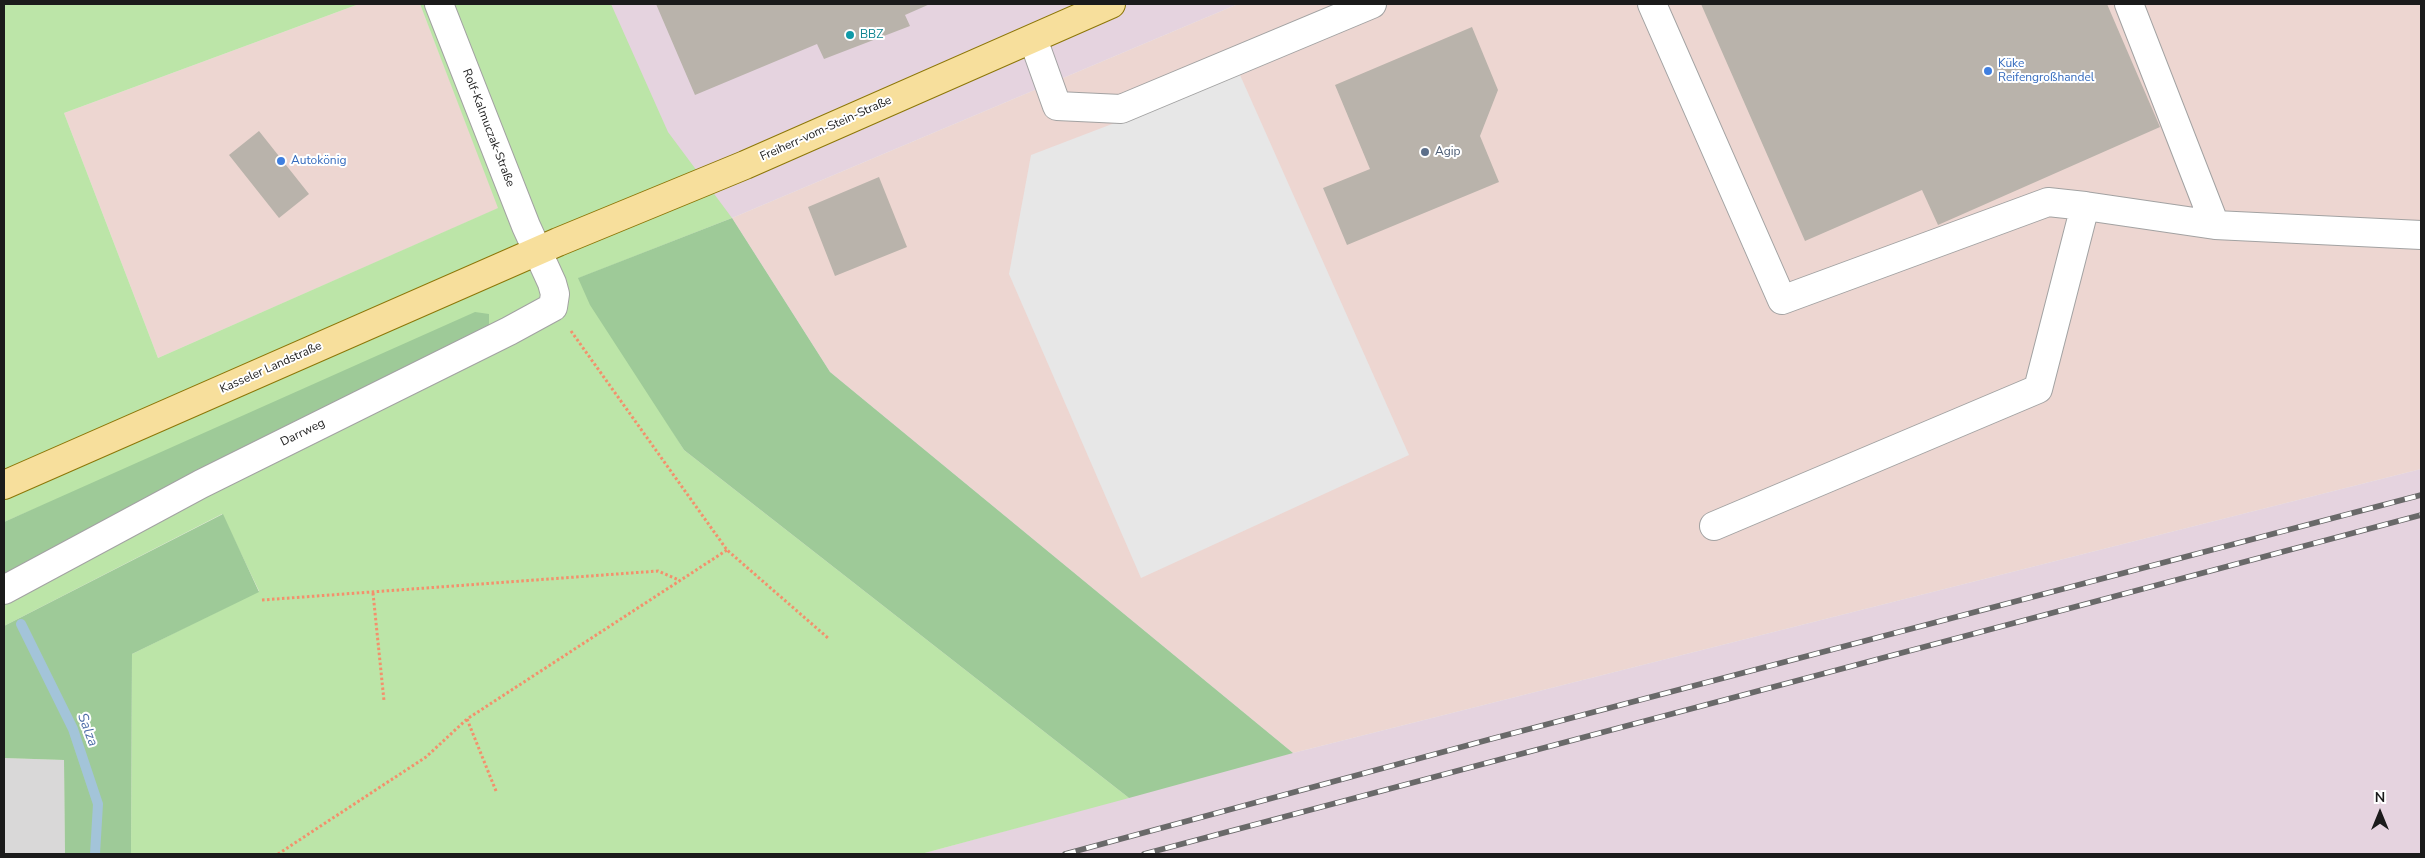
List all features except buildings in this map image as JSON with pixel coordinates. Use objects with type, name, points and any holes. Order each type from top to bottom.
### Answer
[{"type":"main road","name":"Freiherr-vom-Stein-Straße","points":[[538,251],[745,165],[1111,4]]},
{"type":"main road","name":"Kasseler Landstraße","points":[[4,485],[538,251]]},
{"type":"street","name":"Rolf-Kalmuczak-Straße","points":[[439,4],[526,226],[538,251]]},
{"type":"street","points":[[1033,39],[1057,106],[1121,109],[1372,4]]},
{"type":"street","points":[[1652,4],[1782,300],[2048,202],[2215,225],[2421,236]]},
{"type":"street","points":[[2129,4],[2215,225]]},
{"type":"street","points":[[1714,526],[2038,389],[2085,206]]},
{"type":"street","points":[[538,251],[555,294],[553,306]]},
{"type":"street","name":"Darrweg","points":[[4,590],[201,484],[509,331],[553,306]]},
{"type":"path","points":[[553,306],[727,550],[828,638]]},
{"type":"path","points":[[278,854],[426,757],[467,720],[727,550]]},
{"type":"path","points":[[262,600],[658,570],[680,580]]},
{"type":"path","points":[[373,593],[384,701]]},
{"type":"path","points":[[467,720],[496,791]]},
{"type":"shaded area","name":"Autokönig","points":[[359,4],[420,4],[499,208],[158,358],[64,113]]},
{"type":"shaded area","points":[[456,4],[1238,4],[732,218]]},
{"type":"shaded area","points":[[1238,4],[2421,4],[2421,469],[1293,753],[830,372],[732,218]]},
{"type":"shaded area","points":[[1240,75],[1409,455],[1141,578],[1009,274],[1031,155]]},
{"type":"shaded area","points":[[732,218],[830,372],[1293,753],[2421,469],[2421,854],[921,854],[1129,797],[684,450]]},
{"type":"shaded area","points":[[4,758],[64,760],[65,854],[4,854]]},
{"type":"green space","points":[[4,4],[359,4],[64,113],[158,358],[498,208],[420,4],[611,4],[668,132],[732,218],[579,278],[684,450],[1129,798],[921,854],[131,854],[132,654],[259,591],[222,514],[4,626],[4,575],[489,325],[489,314],[4,522]]},
{"type":"green space","points":[[732,218],[830,372],[1293,753],[1129,798],[684,450],[590,305],[578,278]]},
{"type":"green space","points":[[475,312],[489,314],[489,325],[4,575],[4,522]]},
{"type":"green space","points":[[223,514],[259,592],[132,654],[131,854],[65,854],[64,760],[4,758],[4,626]]},
{"type":"waterway","name":"Salza","points":[[21,624],[73,729],[98,804],[95,854]]},
{"type":"railway","points":[[1065,854],[1491,739],[2421,495]]},
{"type":"railway","points":[[1144,854],[2421,515]]},
{"type":"place","name":"BBZ","points":[[850,35]]},
{"type":"place","name":"Küke Reifengroßhandel","points":[[1988,71]]},
{"type":"place","name":"Agip","points":[[1425,152]]},
{"type":"place","name":"Autokönig","points":[[281,161]]}]
